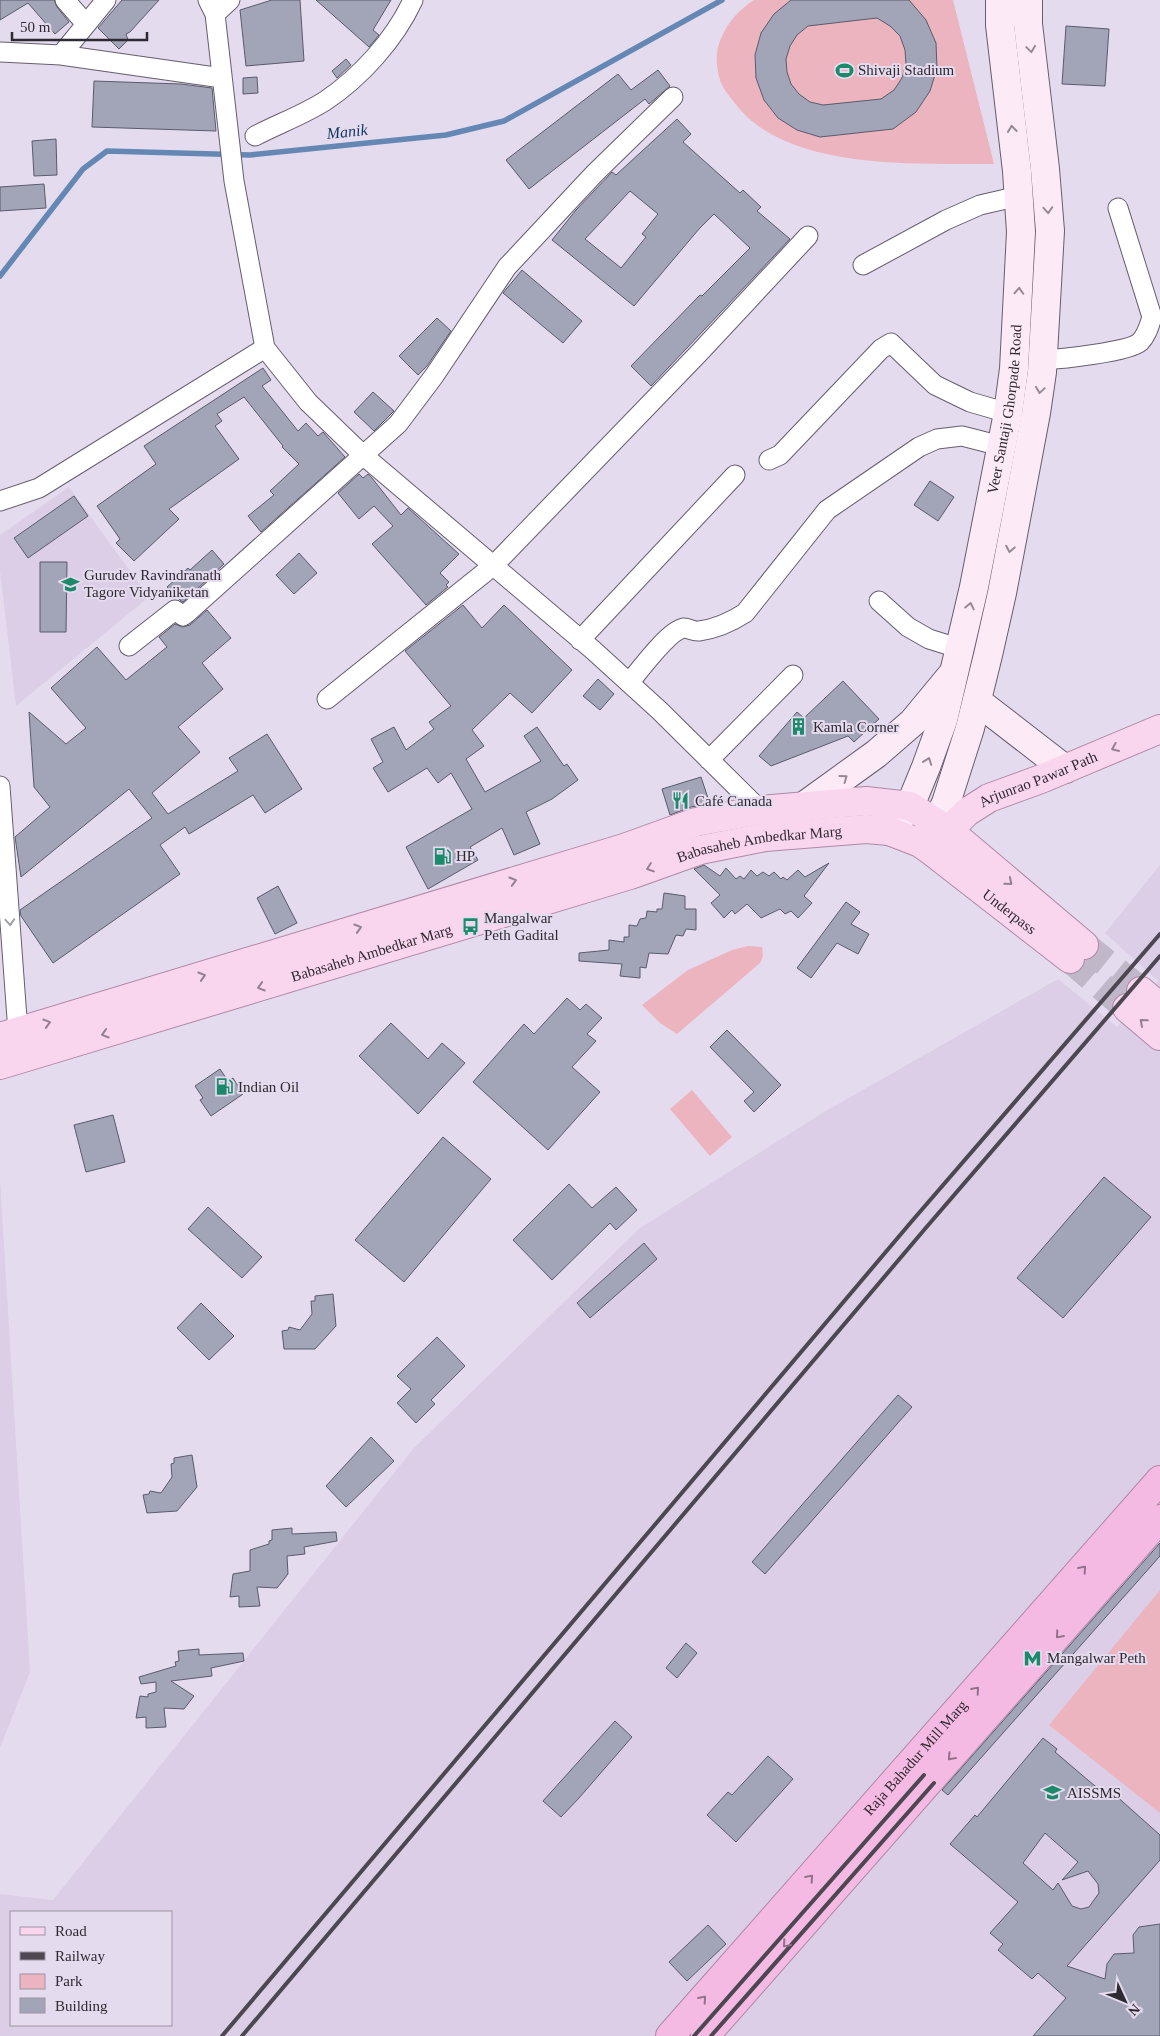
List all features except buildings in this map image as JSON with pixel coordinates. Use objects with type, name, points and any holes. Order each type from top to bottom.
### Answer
[{"type":"highway","name":"Raja Bahadur Mill Marg","points":[[704,2036],[1160,1480]]},
{"type":"highway","name":"Raja Bahadur Mill Marg","points":[[670,2036],[1160,1520]]},
{"type":"main road","name":"Veer Santaji Ghorpade Road","points":[[889,831],[910,806],[943,720],[958,660],[1008,413],[1014,370],[1021,232],[1019,196],[1000,26],[1000,0]]},
{"type":"main road","name":"Veer Santaji Ghorpade Road","points":[[944,818],[977,701],[1002,593],[1033,432],[1043,360],[1050,231],[1045,168],[1028,24],[1028,0]]},
{"type":"main road","points":[[804,806],[875,756],[906,728],[958,660]]},
{"type":"main road","points":[[977,701],[1064,770]]},
{"type":"main road","name":"Arjunrao Pawar Path","points":[[944,818],[967,812],[989,798],[1064,770],[1160,729]]},
{"type":"main road","points":[[972,851],[974,831],[979,822],[1017,788]]},
{"type":"main road","name":"Babasaheb Ambedkar Marg","points":[[9,1034],[624,848],[696,822],[760,810],[866,801],[910,806]]},
{"type":"main road","name":"Underpass","points":[[910,806],[944,818],[972,851],[1077,952],[932,853]]},
{"type":"main road","points":[[932,853],[944,818]]},
{"type":"main road","name":"Babasaheb Ambedkar Marg","points":[[0,1066],[630,875],[700,850],[765,837],[866,829],[889,831],[932,853]]},
{"type":"main road","points":[[1142,1002],[1160,1036]]},
{"type":"street","points":[[65,0],[86,24]]},
{"type":"street","points":[[61,55],[106,0]]},
{"type":"street","points":[[230,0],[212,7],[234,181],[265,348],[308,402],[364,456],[494,565],[629,683],[760,810]]},
{"type":"street","points":[[256,136],[325,101],[354,77],[383,48],[403,22],[413,0]]},
{"type":"street","points":[[0,52],[61,55],[222,78]]},
{"type":"street","points":[[129,646],[175,610],[183,616],[187,613],[398,424],[434,376],[507,267],[595,173],[673,97]]},
{"type":"street","points":[[863,265],[946,220],[980,206],[1019,196]]},
{"type":"street","points":[[1043,360],[1110,352],[1139,343],[1148,331],[1152,317],[1118,208]]},
{"type":"street","points":[[327,699],[494,565],[699,353],[808,236]]},
{"type":"street","points":[[769,460],[780,455],[881,349],[891,343],[935,385],[970,402],[1008,413]]},
{"type":"street","points":[[0,501],[40,488],[265,348]]},
{"type":"street","points":[[629,683],[673,633],[684,628],[697,632],[716,627],[731,622],[746,613],[827,510],[919,447],[937,439],[962,436],[1001,446]]},
{"type":"street","points":[[580,640],[735,475]]},
{"type":"street","points":[[879,601],[908,626],[958,660]]},
{"type":"street","points":[[709,760],[793,675]]},
{"type":"street","points":[[0,786],[9,1034]]},
{"type":"shaded area","name":"Gurudev Ravindranath Tagore Vidyaniketan","points":[[69,487],[149,597],[16,706],[0,571],[0,535]]},
{"type":"shaded area","points":[[1160,865],[1160,2036],[0,2036],[0,1894],[53,1900],[414,1448],[640,1228],[824,1112],[1058,979],[1117,1027],[1158,981],[1105,933]]},
{"type":"shaded area","points":[[0,1180],[30,1672],[0,1748]]},
{"type":"green space","name":"Shivaji Stadium","points":[[754,0],[953,0],[994,164],[928,164],[854,159],[818,152],[785,141],[757,125],[724,89],[720,81],[717,65],[719,46],[726,28],[746,5]]},
{"type":"green space","points":[[748,946],[762,947],[763,956],[760,963],[677,1034],[660,1023],[642,1005],[688,970],[732,950]]},
{"type":"green space","points":[[692,1090],[732,1137],[710,1156],[670,1109]]},
{"type":"green space","points":[[1160,1590],[1160,1813],[1049,1725]]},
{"type":"waterway","name":"Manik","points":[[0,276],[83,169],[107,151],[250,155],[446,135],[504,121],[722,0]]},
{"type":"tunnel","points":[[1084,945],[1141,991]]},
{"type":"tunnel","points":[[1070,959],[1127,1008]]},
{"type":"railway","points":[[222,2036],[912,1221],[1160,934]]},
{"type":"railway","points":[[242,2036],[924,1230],[1160,956]]},
{"type":"railway","points":[[694,2036],[924,1775]]},
{"type":"railway","points":[[711,2036],[934,1783]]},
{"type":"place","name":"Shivaji Stadium","points":[[844,70]]},
{"type":"place","name":"Gurudev Ravindranath Tagore Vidyaniketan","points":[[70,584]]},
{"type":"place","name":"Kamla Corner","points":[[799,727]]},
{"type":"place","name":"Café Canada","points":[[681,801]]},
{"type":"place","name":"HP","points":[[442,856]]},
{"type":"place","name":"Mangalwar Peth Gadital","points":[[470,927]]},
{"type":"place","name":"Indian Oil","points":[[224,1087]]},
{"type":"place","name":"Mangalwar Peth","points":[[1033,1658]]},
{"type":"place","name":"AISSMS","points":[[1053,1793]]}]
